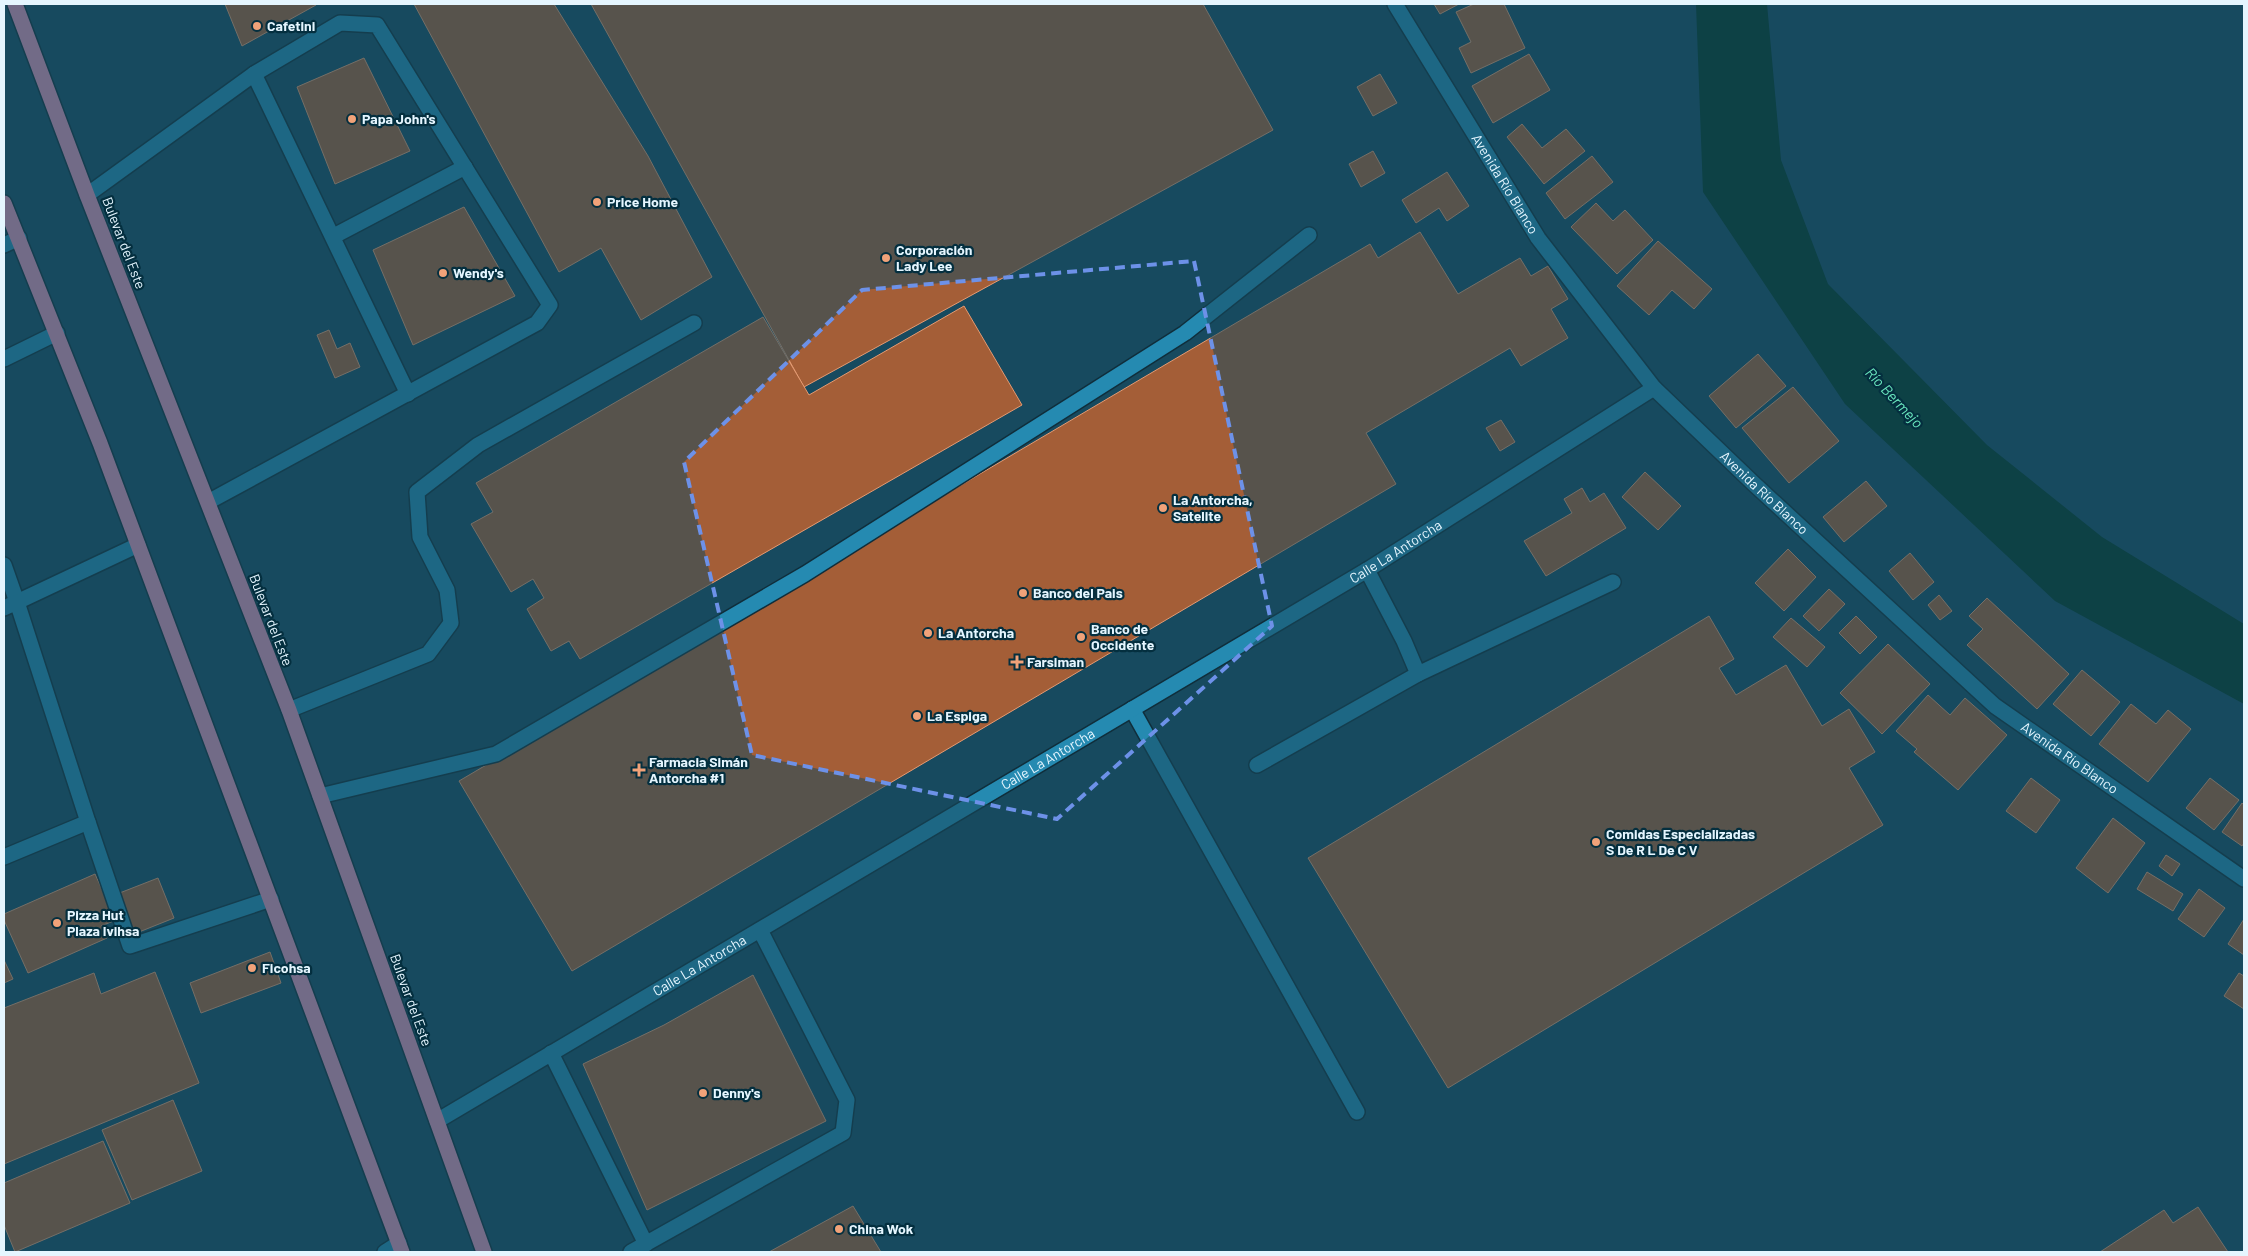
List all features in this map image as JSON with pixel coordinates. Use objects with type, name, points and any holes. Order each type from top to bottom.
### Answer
[{"type":"highway","name":"Bulevar del Este","points":[[15,4],[87,195],[289,710],[484,1252]]},
{"type":"highway","points":[[4,202],[58,333],[400,1247]]},
{"type":"street","name":"Avenida Río Blanco","points":[[1396,4],[1538,238],[1654,388],[1752,483],[1995,706],[2244,879]]},
{"type":"street","points":[[87,195],[254,74],[340,23],[377,25],[550,305],[537,323],[208,502]]},
{"type":"street","points":[[254,74],[334,236],[408,394]]},
{"type":"street","points":[[334,236],[465,167]]},
{"type":"street","points":[[320,796],[496,754],[805,574],[1185,333],[1309,235]]},
{"type":"street","points":[[4,245],[19,238]]},
{"type":"street","points":[[289,710],[428,654],[450,623],[447,590],[420,537],[417,492],[478,445],[694,323]]},
{"type":"street","points":[[4,358],[58,333]]},
{"type":"street","name":"Calle La Antorcha","points":[[437,1121],[1367,570],[1654,388]]},
{"type":"street","points":[[10,605],[138,545]]},
{"type":"street","points":[[4,565],[10,605],[88,822],[130,946],[271,899]]},
{"type":"street","points":[[1367,570],[1404,641],[1418,674]]},
{"type":"street","points":[[1258,765],[1418,674],[1613,582]]},
{"type":"street","points":[[1132,709],[1357,1112]]},
{"type":"street","points":[[4,857],[88,822]]},
{"type":"street","points":[[631,1252],[843,1133],[847,1100],[760,930]]},
{"type":"street","points":[[552,1053],[646,1244]]},
{"type":"street","points":[[385,1252],[400,1247]]},
{"type":"highlighted area","points":[[1194,261],[1272,626],[1057,819],[752,755],[684,462],[862,290]]},
{"type":"water","name":"Río Bermejo","points":[[1696,4],[1767,4],[1781,160],[1828,284],[1987,445],[2102,537],[2244,624],[2244,704],[2055,601],[1845,404],[1703,192]]},
{"type":"building","name":"Cafetini","points":[[225,4],[315,4],[316,5],[242,46]]},
{"type":"building","name":"Price Home","points":[[414,4],[554,4],[648,156],[712,277],[641,320],[601,248],[559,272]]},
{"type":"building","name":"Corporación Lady Lee","points":[[591,4],[1203,4],[1273,130],[804,387]]},
{"type":"building","points":[[1434,4],[1459,4],[1440,14]]},
{"type":"building","points":[[1474,4],[1504,4],[1525,48],[1471,73],[1459,48],[1471,42],[1456,12]]},
{"type":"building","points":[[1529,54],[1550,90],[1493,123],[1472,86]]},
{"type":"building","name":"Papa John's","points":[[364,58],[410,151],[335,184],[297,87]]},
{"type":"building","points":[[1380,74],[1397,103],[1373,116],[1357,87]]},
{"type":"building","points":[[1522,124],[1542,148],[1566,129],[1585,151],[1544,184],[1507,137]]},
{"type":"building","points":[[1373,151],[1385,173],[1361,187],[1349,164]]},
{"type":"building","points":[[1592,156],[1613,182],[1565,219],[1546,193]]},
{"type":"building","points":[[1447,172],[1469,206],[1447,221],[1439,208],[1416,223],[1402,200]]},
{"type":"building","points":[[1596,203],[1613,221],[1625,210],[1653,240],[1617,274],[1571,227]]},
{"type":"building","name":"Wendy's","points":[[464,207],[515,296],[413,345],[373,250]]},
{"type":"building","name":"La Antorcha","points":[[1420,232],[1458,294],[1520,258],[1531,276],[1548,266],[1568,299],[1551,309],[1568,338],[1521,366],[1510,348],[1366,433],[1396,484],[572,971],[459,781],[1370,244],[1378,258]]},
{"type":"building","points":[[1658,241],[1712,289],[1694,309],[1672,290],[1649,315],[1617,286]]},
{"type":"building","points":[[964,306],[1022,405],[580,659],[569,641],[551,651],[527,609],[544,598],[533,579],[511,592],[471,524],[493,512],[476,483],[763,317],[809,395]]},
{"type":"building","points":[[329,330],[337,349],[350,343],[360,367],[335,378],[317,335]]},
{"type":"building","points":[[1758,354],[1786,386],[1736,428],[1709,396]]},
{"type":"building","points":[[1793,387],[1839,441],[1789,483],[1742,428]]},
{"type":"building","points":[[1501,420],[1515,442],[1500,451],[1486,428]]},
{"type":"building","points":[[1645,472],[1681,506],[1658,530],[1622,497]]},
{"type":"building","points":[[1866,481],[1887,506],[1844,542],[1823,517]]},
{"type":"building","points":[[1582,488],[1590,502],[1604,493],[1626,528],[1546,576],[1524,541],[1572,513],[1564,499]]},
{"type":"building","points":[[1788,549],[1816,577],[1784,611],[1755,583]]},
{"type":"building","points":[[1910,553],[1934,582],[1913,600],[1889,571]]},
{"type":"building","points":[[1829,589],[1845,604],[1819,631],[1803,616]]},
{"type":"building","points":[[1939,595],[1952,611],[1940,620],[1928,605]]},
{"type":"building","points":[[1987,598],[2069,674],[2037,709],[1967,645],[1983,629],[1969,616]]},
{"type":"building","name":"Comidas Especializadas S De R L De C V","points":[[1709,616],[1734,659],[1719,668],[1736,695],[1786,665],[1822,726],[1849,709],[1875,752],[1849,768],[1883,825],[1448,1088],[1308,858]]},
{"type":"building","points":[[1856,616],[1877,637],[1860,654],[1839,633]]},
{"type":"building","points":[[1791,618],[1825,647],[1807,667],[1773,637]]},
{"type":"building","points":[[1888,644],[1930,684],[1882,734],[1840,693]]},
{"type":"building","points":[[2082,670],[2120,702],[2091,736],[2053,704]]},
{"type":"building","points":[[1928,695],[1950,715],[1965,698],[2007,735],[1958,790],[1914,752],[1917,749],[1896,731]]},
{"type":"building","points":[[2131,704],[2156,724],[2168,710],[2191,729],[2148,782],[2099,744]]},
{"type":"building","points":[[2031,778],[2060,800],[2036,833],[2006,811]]},
{"type":"building","points":[[2210,778],[2239,800],[2214,830],[2186,808]]},
{"type":"building","points":[[2242,803],[2244,805],[2244,843],[2242,846],[2222,832]]},
{"type":"building","points":[[2113,818],[2145,843],[2108,893],[2076,868]]},
{"type":"building","points":[[2166,855],[2180,864],[2172,876],[2159,866]]},
{"type":"building","points":[[2147,872],[2183,894],[2173,911],[2137,889]]},
{"type":"building","name":"Pizza Hut Plaza Ivihsa","points":[[95,874],[116,920],[101,926],[107,938],[28,973],[4,920],[4,914]]},
{"type":"building","points":[[158,878],[174,918],[134,934],[117,894]]},
{"type":"building","points":[[2199,889],[2225,908],[2204,937],[2178,919]]},
{"type":"building","points":[[2244,919],[2244,955],[2228,944]]},
{"type":"building","name":"Ficohsa","points":[[270,952],[281,983],[201,1013],[190,983]]},
{"type":"building","points":[[4,960],[13,979],[4,983]]},
{"type":"building","points":[[155,972],[199,1083],[4,1164],[4,1008],[94,973],[101,994]]},
{"type":"building","points":[[2239,973],[2244,976],[2244,1009],[2224,996]]},
{"type":"building","name":"Denny's","points":[[753,975],[826,1121],[647,1210],[583,1064],[664,1025]]},
{"type":"building","points":[[173,1100],[202,1171],[132,1200],[102,1130]]},
{"type":"building","points":[[103,1141],[130,1203],[15,1252],[4,1225],[4,1183]]},
{"type":"building","name":"China Wok","points":[[853,1206],[881,1252],[769,1252]]},
{"type":"building","points":[[2198,1207],[2228,1252],[2100,1252],[2164,1210],[2173,1223]]},
{"type":"place","name":"Cafetini","points":[[257,26]]},
{"type":"place","name":"Papa John's","points":[[352,119]]},
{"type":"place","name":"Price Home","points":[[597,202]]},
{"type":"place","name":"Corporación Lady Lee","points":[[886,258]]},
{"type":"place","name":"Wendy's","points":[[443,273]]},
{"type":"place","name":"La Antorcha, Satelite","points":[[1163,508]]},
{"type":"place","name":"Banco del Pais","points":[[1023,593]]},
{"type":"place","name":"La Antorcha","points":[[928,633]]},
{"type":"place","name":"Banco de Occidente","points":[[1081,637]]},
{"type":"place","name":"Farsiman","points":[[1017,662]]},
{"type":"place","name":"La Espiga","points":[[917,716]]},
{"type":"place","name":"Farmacia Simán Antorcha #1","points":[[639,770]]},
{"type":"place","name":"Comidas Especializadas S De R L De C V","points":[[1596,842]]},
{"type":"place","name":"Pizza Hut Plaza Ivihsa","points":[[57,923]]},
{"type":"place","name":"Ficohsa","points":[[252,968]]},
{"type":"place","name":"Denny's","points":[[703,1093]]},
{"type":"place","name":"China Wok","points":[[839,1229]]}]
